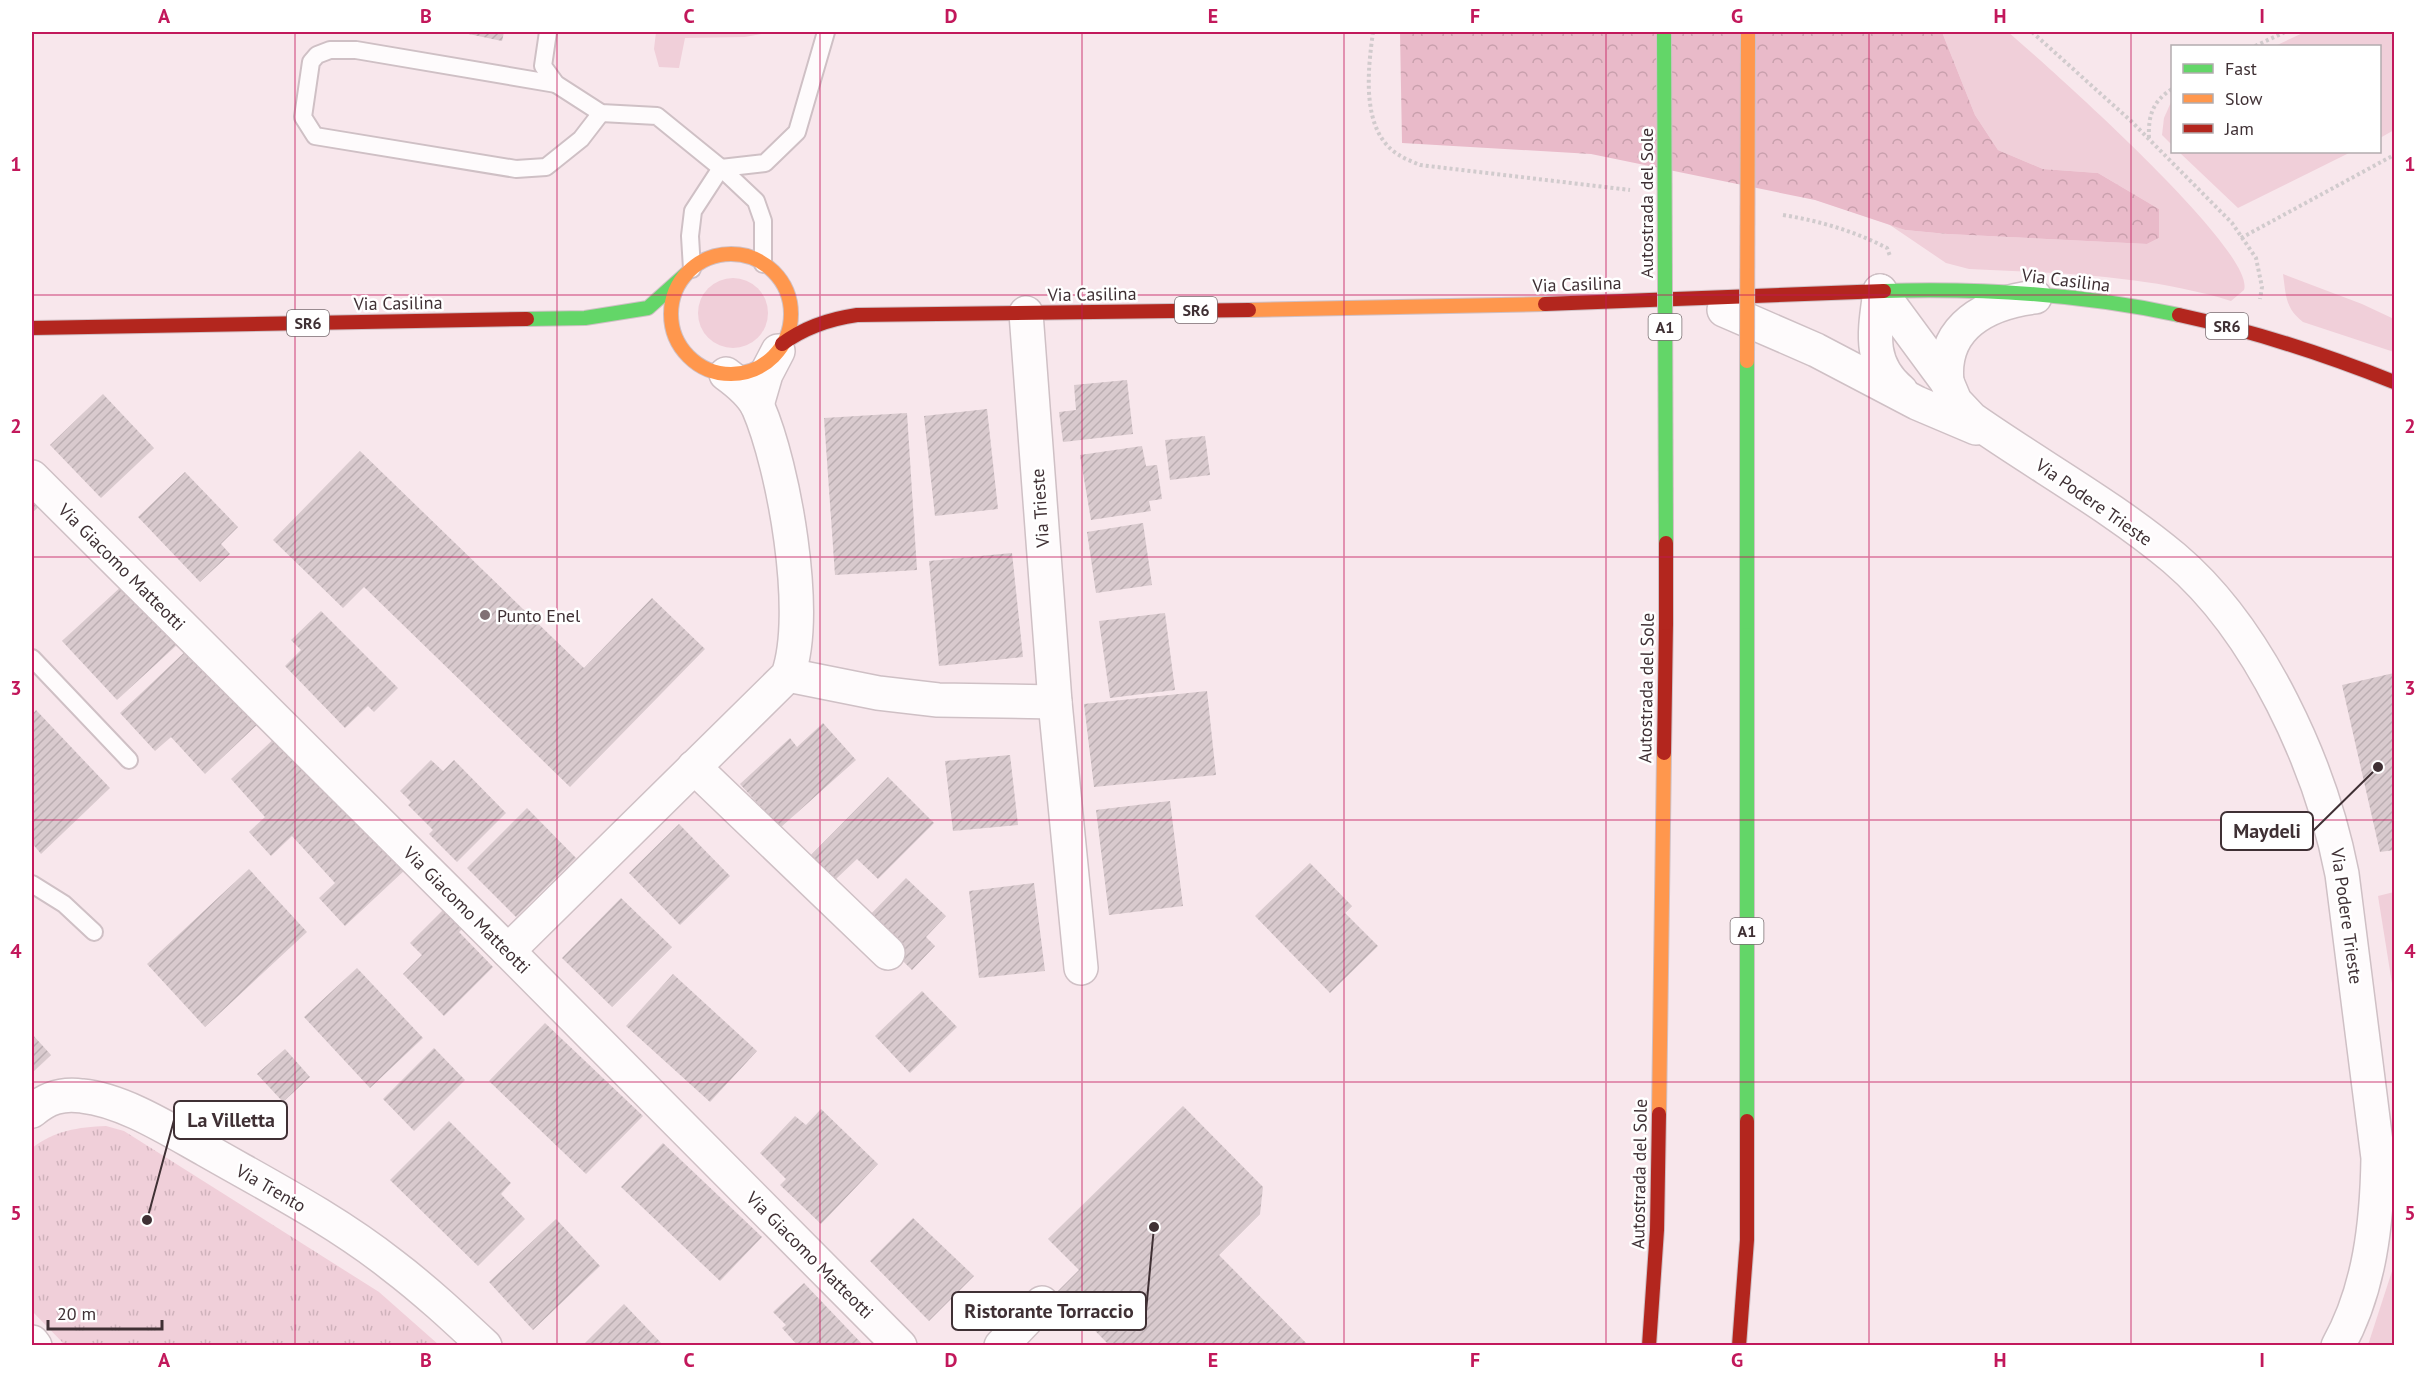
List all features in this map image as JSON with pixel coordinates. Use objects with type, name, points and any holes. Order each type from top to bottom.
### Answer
[{"type":"main road","name":"Autostrada del Sole","points":[[1649,1346],[1657,1230],[1666,623],[1664,32]]},
{"type":"main road","name":"A1","points":[[1739,1346],[1747,1240],[1748,32]]},
{"type":"main road","name":"SR6","points":[[689,272],[707,260],[723,255],[748,257],[769,269],[790,290],[806,300]]},
{"type":"main road","points":[[769,269],[785,288],[790,313],[789,329],[780,348]]},
{"type":"main road","points":[[683,351],[675,337],[671,312],[677,288],[689,272]]},
{"type":"main road","name":"Via Casilina","points":[[32,328],[585,318],[648,308],[689,272]]},
{"type":"main road","name":"Via Casilina","points":[[780,348],[795,333],[811,325],[824,320],[857,315],[1523,304],[1891,291],[1997,291],[2053,296],[2156,311],[2254,332],[2331,357],[2394,382]]},
{"type":"main road","name":"Via Casilina","points":[[821,308],[857,315]]},
{"type":"main road","name":"Via Casilina","points":[[585,318],[622,325]]},
{"type":"main road","points":[[661,339],[683,351],[702,367],[726,374]]},
{"type":"main road","name":"SR6","points":[[726,374],[751,371],[766,363],[780,348]]},
{"type":"street","name":"Via Podere Trieste","points":[[1891,291],[1947,382],[1955,401],[1972,419],[2096,501],[2182,565],[2213,597],[2239,632],[2291,721],[2328,813],[2342,874],[2386,1202],[2351,1320],[2338,1346]]},
{"type":"street","name":"Via Podere Trieste","points":[[1891,291],[1875,336],[1880,363],[1890,382],[1917,402]]},
{"type":"street","points":[[1947,382],[1948,356],[1962,329],[1985,309],[1999,304],[2053,296]]},
{"type":"street","name":"Via Podere Trieste","points":[[1681,298],[1716,306],[1816,350],[1917,402],[2000,438]]},
{"type":"street","name":"Via Trieste","points":[[1026,313],[1055,702],[1081,968]]},
{"type":"street","points":[[757,405],[766,374],[780,348]]},
{"type":"street","points":[[508,951],[788,675],[794,655],[797,631],[793,566],[781,483],[757,405],[726,374]]},
{"type":"street","name":"Via Giacomo Matteotti","points":[[32,477],[508,951],[900,1346]]},
{"type":"street","points":[[788,675],[878,693],[931,699],[1055,702]]},
{"type":"street","points":[[694,767],[888,953]]},
{"type":"street","name":"Via Trento","points":[[32,1111],[52,1098],[70,1095],[84,1096],[109,1103],[154,1122],[299,1203],[356,1239],[415,1283],[485,1346]]},
{"type":"street","points":[[1001,1346],[1042,1303]]},
{"type":"street","points":[[32,1342],[35,1346]]},
{"type":"lane","points":[[548,32],[543,66],[556,84],[601,113],[657,116],[721,168],[756,201],[763,221],[769,269]]},
{"type":"lane","points":[[721,168],[765,163],[797,132],[825,32]]},
{"type":"lane","points":[[556,84],[356,50],[330,50],[317,55],[311,62],[303,117],[315,136],[516,170],[546,167],[581,139],[601,113]]},
{"type":"lane","points":[[689,272],[693,211],[721,168]]},
{"type":"lane","points":[[32,658],[129,760]]},
{"type":"lane","points":[[32,884],[64,904],[94,932]]},
{"type":"path","points":[[1373,32],[1370,51],[1370,110],[1380,136],[1397,154],[1420,165],[1587,183],[1633,191]]},
{"type":"path","points":[[2032,32],[2149,139],[2232,224],[2256,258],[2262,287],[2254,332]]},
{"type":"path","points":[[2257,45],[2285,32]]},
{"type":"path","points":[[2149,139],[2148,123],[2152,108],[2162,95],[2171,90]]},
{"type":"path","points":[[2241,238],[2394,156]]},
{"type":"path","points":[[1774,213],[1809,219],[1859,234],[1887,248],[1891,291]]},
{"type":"green space","points":[[656,32],[772,32],[745,37],[685,38],[679,68],[659,67],[654,49]]},
{"type":"green space","points":[[1400,32],[1942,32],[1975,115],[1998,150],[2043,169],[2098,173],[2159,209],[2159,238],[2147,244],[1905,230],[1815,200],[1591,154],[1402,143]]},
{"type":"green space","points":[[1942,32],[2008,32],[2102,117],[2185,199],[2218,238],[2239,269],[2244,290],[2231,301],[2199,292],[2134,281],[2068,274],[1969,269],[1946,263],[1887,223],[1905,230],[1947,234],[2147,244],[2159,238],[2159,209],[2098,173],[2043,169],[1998,150],[1975,115]]},
{"type":"green space","points":[[2305,32],[2394,32],[2394,130],[2381,137],[2381,45],[2277,45]]},
{"type":"green space","points":[[2171,102],[2171,144],[2162,135],[2164,118]]},
{"type":"green space","points":[[2180,153],[2349,153],[2238,208]]},
{"type":"green space","points":[[2283,274],[2362,304],[2394,319],[2394,352],[2303,322],[2290,306]]},
{"type":"green space","points":[[733,278],[746,281],[758,288],[765,300],[768,313],[765,326],[758,338],[746,345],[733,348],[720,345],[708,338],[701,326],[698,313],[701,300],[708,288],[720,281]]},
{"type":"green space","points":[[2394,892],[2394,996],[2378,896]]},
{"type":"green space","points":[[106,1126],[124,1131],[379,1292],[439,1345],[65,1345],[32,1311],[32,1148],[40,1142],[67,1131]]},
{"type":"green space","points":[[2394,1265],[2394,1345],[2368,1345]]},
{"type":"building","points":[[459,32],[504,32],[502,41]]},
{"type":"building","points":[[1127,380],[1133,434],[1063,442],[1059,412],[1076,410],[1074,385]]},
{"type":"building","points":[[103,394],[154,448],[101,498],[50,445]]},
{"type":"building","points":[[987,409],[998,509],[935,516],[924,416]]},
{"type":"building","points":[[907,413],[917,570],[835,575],[824,418]]},
{"type":"building","points":[[1205,436],[1210,475],[1170,480],[1165,440]]},
{"type":"building","points":[[1142,446],[1146,466],[1157,465],[1162,499],[1149,501],[1151,511],[1091,520],[1080,455]]},
{"type":"building","points":[[360,451],[584,668],[652,598],[705,649],[570,787],[364,587],[343,608],[273,540]]},
{"type":"building","points":[[185,472],[238,527],[221,544],[230,554],[200,582],[138,517]]},
{"type":"building","points":[[32,488],[44,502],[32,513]]},
{"type":"building","points":[[1143,523],[1152,585],[1096,593],[1087,532]]},
{"type":"building","points":[[1012,553],[1023,657],[939,666],[929,561]]},
{"type":"building","points":[[124,584],[179,643],[117,700],[62,641]]},
{"type":"building","points":[[321,611],[398,688],[374,712],[368,706],[345,728],[285,666],[301,650],[291,640]]},
{"type":"building","points":[[1165,613],[1175,690],[1110,698],[1099,621]]},
{"type":"building","points":[[189,648],[259,723],[205,774],[171,737],[155,751],[120,713]]},
{"type":"building","points":[[2394,673],[2394,850],[2380,852],[2342,685]]},
{"type":"building","points":[[1207,691],[1216,775],[1094,787],[1084,704]]},
{"type":"building","points":[[36,710],[110,788],[41,854],[32,843],[32,715]]},
{"type":"building","points":[[823,723],[856,760],[780,828],[740,784],[790,738],[797,747]]},
{"type":"building","points":[[280,733],[406,869],[345,926],[319,898],[335,883],[292,836],[271,856],[249,832],[265,817],[231,779]]},
{"type":"building","points":[[1010,755],[1018,825],[953,831],[945,761]]},
{"type":"building","points":[[431,760],[443,771],[454,760],[506,813],[457,862],[429,834],[433,830],[408,805],[411,802],[400,791]]},
{"type":"building","points":[[888,777],[934,823],[878,879],[857,859],[836,879],[811,855]]},
{"type":"building","points":[[1170,801],[1183,906],[1109,915],[1096,810]]},
{"type":"building","points":[[527,808],[576,858],[516,917],[467,868]]},
{"type":"building","points":[[679,824],[730,876],[680,925],[629,873]]},
{"type":"building","points":[[1310,863],[1352,906],[1345,913],[1378,946],[1330,993],[1255,916]]},
{"type":"building","points":[[249,869],[307,932],[205,1027],[147,964]]},
{"type":"building","points":[[906,878],[946,916],[926,937],[935,946],[912,970],[863,922]]},
{"type":"building","points":[[1034,883],[1045,971],[979,978],[969,891]]},
{"type":"building","points":[[621,898],[672,947],[612,1007],[562,958]]},
{"type":"building","points":[[446,907],[465,926],[459,932],[493,967],[444,1016],[403,974],[422,955],[410,943]]},
{"type":"building","points":[[357,968],[423,1038],[370,1088],[304,1017]]},
{"type":"building","points":[[673,974],[757,1051],[710,1102],[626,1026]]},
{"type":"building","points":[[922,991],[957,1027],[910,1073],[875,1036]]},
{"type":"building","points":[[545,1023],[643,1116],[586,1174],[489,1081]]},
{"type":"building","points":[[32,1034],[51,1055],[32,1073]]},
{"type":"building","points":[[434,1048],[465,1080],[414,1131],[383,1099]]},
{"type":"building","points":[[285,1049],[310,1077],[283,1102],[257,1074]]},
{"type":"building","points":[[1183,1106],[1263,1187],[1260,1214],[1219,1255],[1309,1346],[1110,1346],[1057,1292],[1079,1270],[1048,1239]]},
{"type":"building","points":[[821,1109],[878,1164],[821,1224],[780,1185],[786,1179],[760,1153],[795,1116],[806,1125]]},
{"type":"building","points":[[449,1121],[511,1183],[501,1194],[525,1219],[478,1266],[390,1180]]},
{"type":"building","points":[[663,1143],[762,1237],[720,1281],[621,1187]]},
{"type":"building","points":[[913,1218],[974,1276],[929,1321],[870,1261]]},
{"type":"building","points":[[556,1219],[600,1266],[533,1330],[489,1282]]},
{"type":"building","points":[[804,1283],[864,1346],[798,1346],[782,1328],[786,1325],[773,1312]]},
{"type":"building","points":[[624,1304],[664,1346],[582,1346]]},
{"type":"traffic: fast","points":[[1664,32],[1666,543]]},
{"type":"traffic: fast","points":[[527,319],[585,318],[648,308],[686,274]]},
{"type":"traffic: fast","points":[[1884,291],[1995,292],[2069,297],[2179,315]]},
{"type":"traffic: fast","points":[[1747,361],[1747,622]]},
{"type":"traffic: fast","points":[[1747,622],[1747,1121]]},
{"type":"traffic: slow","points":[[1747,361],[1748,32]]},
{"type":"traffic: slow","points":[[731,254],[754,259],[773,272],[786,291],[791,314],[786,337],[773,356],[754,369],[731,374],[708,369],[689,356],[676,337],[671,314],[676,291],[689,272],[708,259],[731,254]]},
{"type":"traffic: slow","points":[[1249,310],[1545,304]]},
{"type":"traffic: slow","points":[[1659,1114],[1664,753]]},
{"type":"traffic: jam","points":[[1545,304],[1884,291]]},
{"type":"traffic: jam","points":[[782,344],[818,325],[857,315],[1249,310]]},
{"type":"traffic: jam","points":[[2179,315],[2288,344],[2394,382]]},
{"type":"traffic: jam","points":[[32,328],[527,319]]},
{"type":"traffic: jam","points":[[1666,543],[1666,623]]},
{"type":"traffic: jam","points":[[1664,753],[1666,623]]},
{"type":"traffic: jam","points":[[1649,1346],[1657,1230],[1659,1114]]},
{"type":"traffic: jam","points":[[1739,1346],[1747,1240],[1747,1121]]},
{"type":"place","name":"Punto Enel","points":[[485,615]]},
{"type":"place","name":"Maydeli","points":[[2378,767]]},
{"type":"place","name":"La Villetta","points":[[147,1220]]},
{"type":"place","name":"Ristorante Torraccio","points":[[1154,1227]]}]
